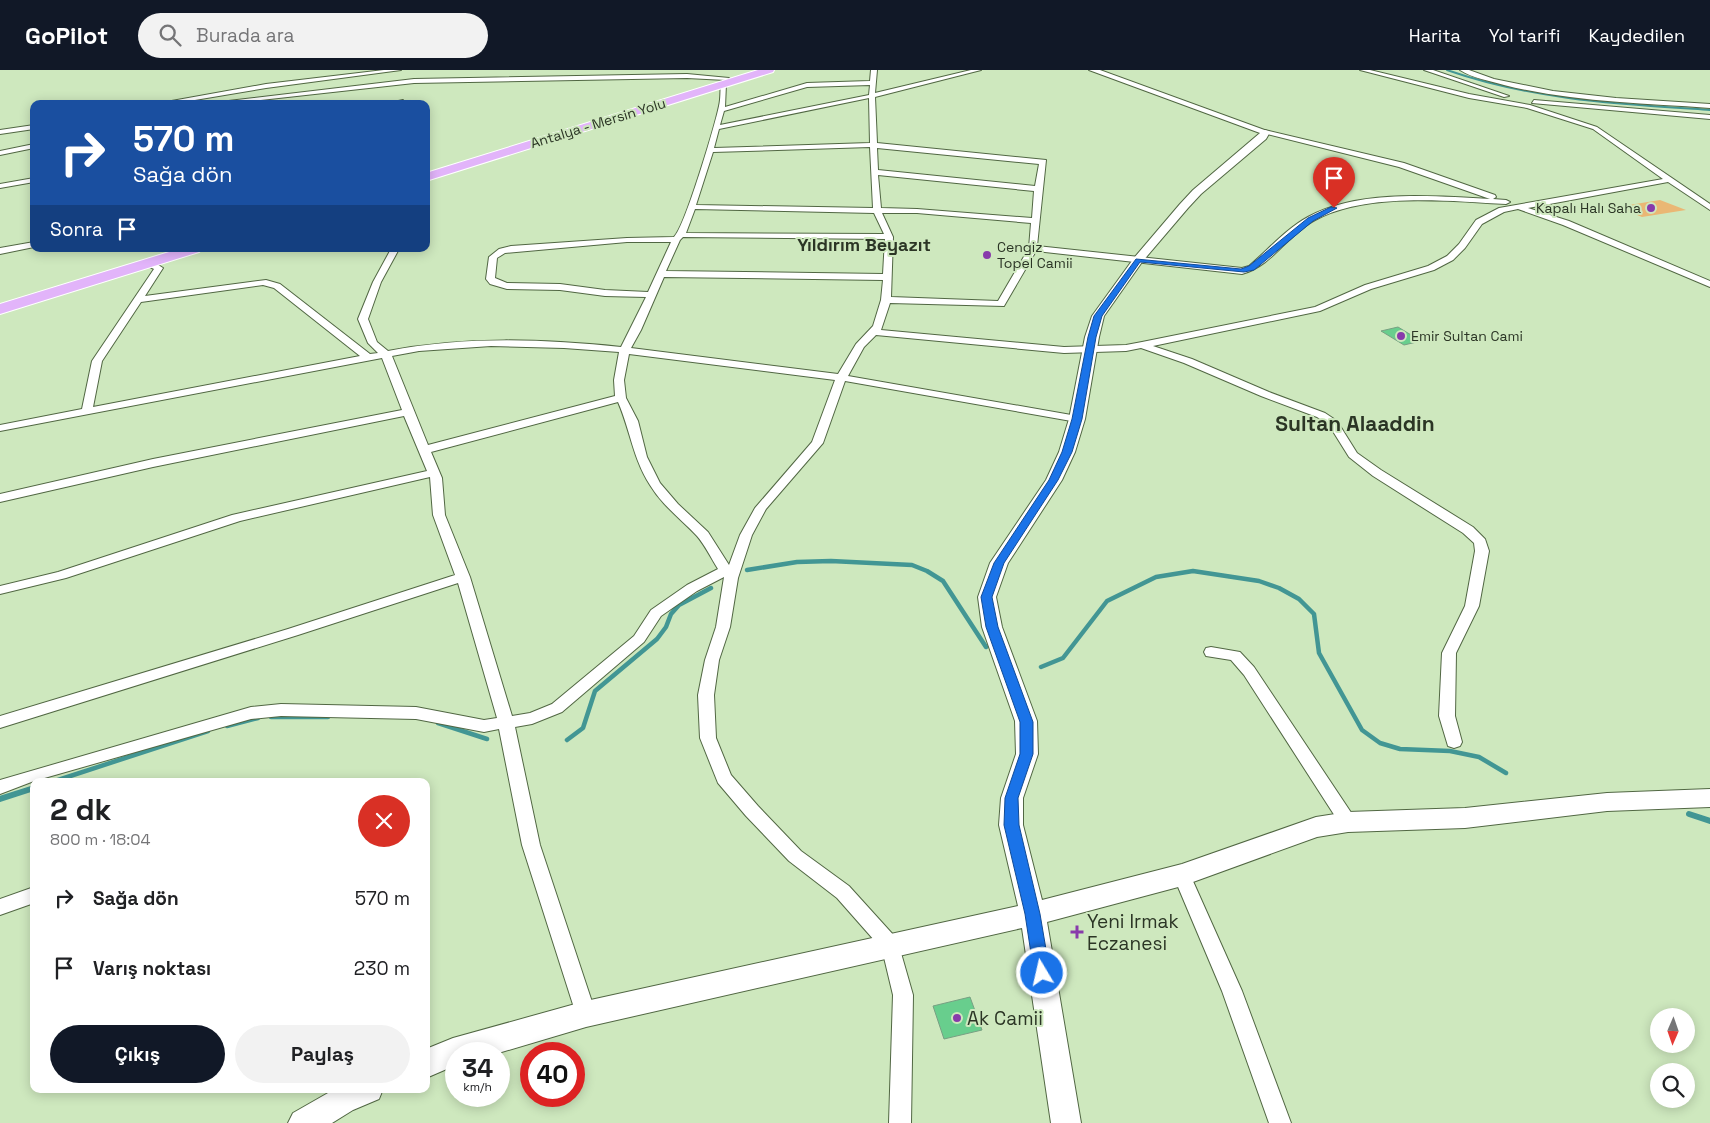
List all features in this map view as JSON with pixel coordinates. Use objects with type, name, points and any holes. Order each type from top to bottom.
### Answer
[{"type":"highway","name":"Antalya - Mersin Yolu","points":[[430,176],[725,81],[752,70]]},
{"type":"highway","name":"Antalya - Mersin Yolu","points":[[430,169],[725,81],[769,70]]},
{"type":"highway","points":[[0,300],[159,252]]},
{"type":"highway","points":[[0,309],[184,252]]},
{"type":"street","points":[[182,100],[266,86],[398,70]]},
{"type":"street","points":[[487,70],[495,75],[494,80]]},
{"type":"street","points":[[721,110],[807,86],[873,83],[978,70]]},
{"type":"street","points":[[1093,70],[1264,132],[1401,165],[1566,223],[1710,284]]},
{"type":"street","points":[[1363,70],[1469,96],[1510,102],[1585,123],[1710,208]]},
{"type":"street","points":[[1427,70],[1497,92],[1506,96],[1510,102]]},
{"type":"street","points":[[1463,70],[1504,84],[1553,92],[1710,106]]},
{"type":"street","points":[[239,100],[414,81],[687,76],[725,81],[721,110],[692,207],[652,296],[625,349],[619,380],[621,398],[632,420],[641,457],[655,484],[674,507],[703,535],[728,574]]},
{"type":"street","points":[[716,128],[873,83]]},
{"type":"street","points":[[873,83],[872,145],[877,210],[889,237],[886,300],[878,327],[860,346],[841,378],[816,443],[761,508],[728,574],[724,627],[712,660],[706,695],[708,738],[724,778],[794,856],[843,892],[890,945],[902,995],[900,1123]]},
{"type":"street","points":[[1510,102],[1538,102],[1710,117]]},
{"type":"street","points":[[0,133],[30,127]]},
{"type":"street","points":[[1066,1123],[1032,914],[1011,825],[1012,798],[1027,754],[1026,722],[992,627],[987,597],[999,563],[1054,480],[1067,452],[1077,419],[1089,350],[1098,316],[1138,260],[1197,192],[1263,137],[1264,132]]},
{"type":"street","points":[[710,150],[872,145],[1042,162],[1033,248],[1001,304],[886,300]]},
{"type":"street","points":[[0,153],[30,147]]},
{"type":"street","points":[[874,172],[1038,190]]},
{"type":"street","points":[[875,332],[1064,350],[1089,350],[1142,345],[1317,309],[1368,287],[1422,271],[1450,258],[1462,246],[1479,222],[1502,210],[1668,180]]},
{"type":"street","points":[[0,186],[30,181]]},
{"type":"street","points":[[1033,248],[1242,271],[1252,268],[1310,220],[1334,208],[1373,202],[1412,200],[1506,202]]},
{"type":"street","points":[[692,207],[877,210],[973,214],[1036,221]]},
{"type":"street","points":[[652,296],[605,293],[560,287],[507,286],[490,279],[492,257],[502,251],[511,249],[679,237],[889,237]]},
{"type":"street","points":[[0,251],[30,245]]},
{"type":"street","points":[[393,252],[377,282],[363,319],[365,328],[373,342],[386,355],[433,473],[439,515],[463,577],[506,723],[531,845],[586,1014]]},
{"type":"street","points":[[87,411],[97,361],[159,268],[149,263]]},
{"type":"street","points":[[662,274],[886,277]]},
{"type":"street","points":[[140,298],[263,282],[277,286],[368,358]]},
{"type":"street","points":[[0,428],[435,346],[472,344],[550,344],[625,349],[841,378],[1077,419]]},
{"type":"street","points":[[1142,345],[1188,361],[1333,422],[1353,455],[1377,473],[1468,530],[1480,542],[1482,551],[1472,606],[1449,653],[1447,716],[1454,742]]},
{"type":"street","points":[[424,450],[621,398]]},
{"type":"street","points":[[0,498],[153,463],[408,412]]},
{"type":"street","points":[[0,590],[61,575],[236,518],[433,473]]},
{"type":"street","points":[[0,787],[251,713],[281,710],[416,712],[476,726],[532,718],[566,701],[638,639],[656,613],[692,588],[728,574]]},
{"type":"street","points":[[0,722],[283,635],[463,577]]},
{"type":"street","points":[[1211,652],[1235,656],[1249,671],[1348,822]]},
{"type":"street","points":[[430,1062],[453,1052],[586,1014],[1032,914],[1182,875],[1316,827],[1348,822],[1465,818],[1608,802],[1710,798]]},
{"type":"street","points":[[1182,875],[1232,991],[1280,1123]]},
{"type":"street","points":[[0,907],[30,896]]},
{"type":"street","points":[[303,1123],[341,1094]]},
{"type":"shaded area","name":"Kapalı Halı Saha","points":[[1660,200],[1686,210],[1642,217],[1617,207]]},
{"type":"building","name":"Emir Sultan Cami","points":[[1398,327],[1421,341],[1404,345],[1381,331]]},
{"type":"building","name":"Ak Camii","points":[[970,997],[982,1030],[944,1039],[933,1006]]},
{"type":"waterway","points":[[1447,70],[1479,80],[1544,94],[1610,103],[1710,110]]},
{"type":"waterway","points":[[747,570],[797,562],[831,561],[912,565],[927,571],[943,581],[986,647]]},
{"type":"waterway","points":[[1041,667],[1063,658],[1107,601],[1156,577],[1193,571],[1259,581],[1279,588],[1299,599],[1314,614],[1319,653],[1362,730],[1380,743],[1400,749],[1450,751],[1479,757],[1506,773]]},
{"type":"waterway","points":[[567,740],[583,728],[595,691],[657,639],[666,627],[671,614],[679,605],[711,588]]},
{"type":"waterway","points":[[271,717],[328,717]]},
{"type":"waterway","points":[[227,726],[258,718]]},
{"type":"waterway","points":[[438,723],[487,739]]},
{"type":"waterway","points":[[64,778],[208,731]]},
{"type":"waterway","points":[[0,799],[30,789]]},
{"type":"waterway","points":[[1689,814],[1710,821]]},
{"type":"place","name":"Kapalı Halı Saha","points":[[1651,208]]},
{"type":"place","name":"Cengiz Topel Camii","points":[[987,255]]},
{"type":"place","name":"Emir Sultan Cami","points":[[1401,336]]},
{"type":"place","name":"Yeni Irmak Eczanesi","points":[[1077,932]]},
{"type":"place","name":"Ak Camii","points":[[957,1018]]},
{"type":"district","name":"Yıldırım Beyazıt","points":[[864,244]]},
{"type":"district","name":"Sultan Alaaddin","points":[[1355,423]]},
{"type":"route","points":[[1042,973],[1032,914],[1011,825],[1012,798],[1027,754],[1026,722],[1014,683],[992,627],[987,597],[999,563],[1054,480],[1067,452],[1077,419],[1092,337],[1098,316],[1138,260],[1242,271],[1252,268],[1310,220],[1334,208]]}]
